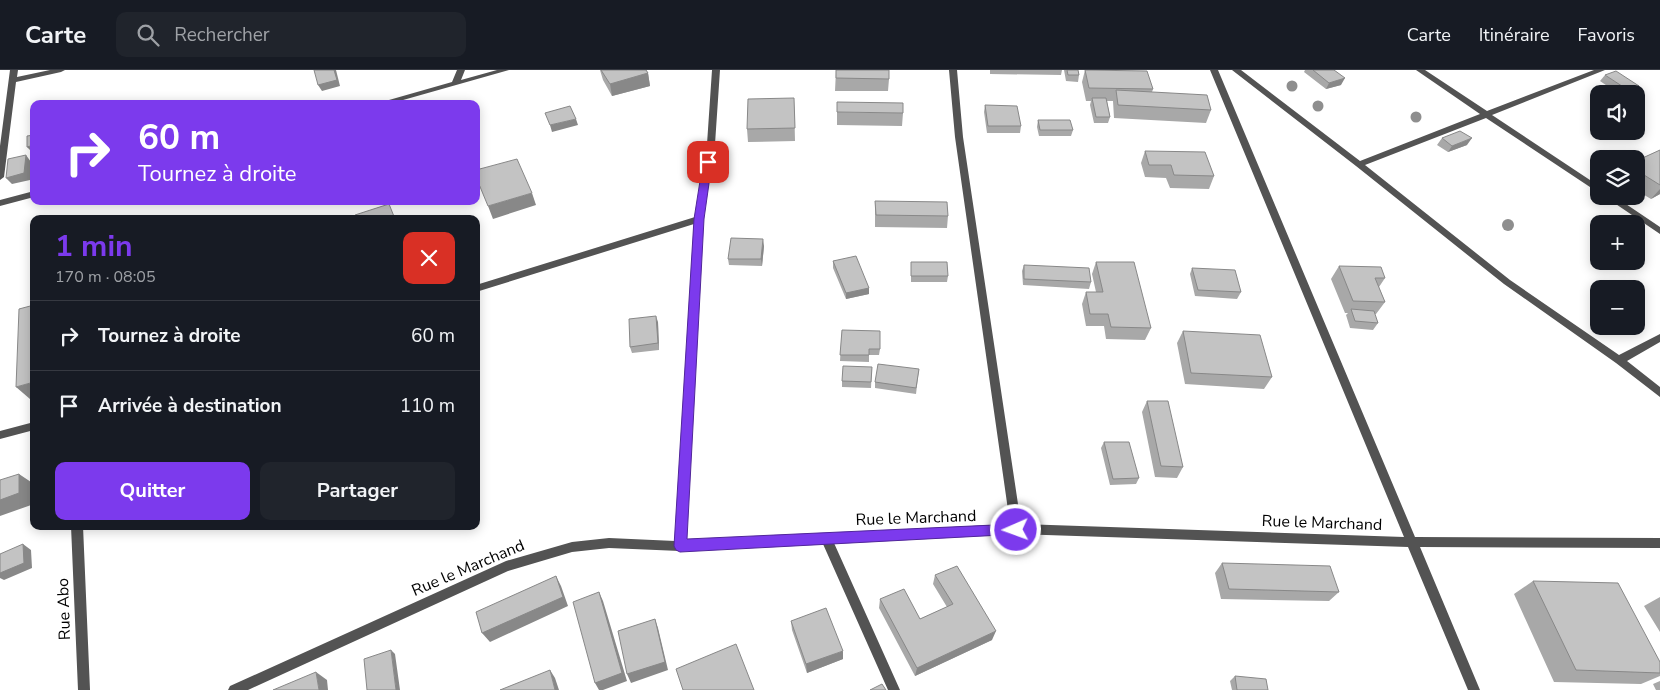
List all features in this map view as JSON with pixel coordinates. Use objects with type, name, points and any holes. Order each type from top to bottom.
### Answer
[{"type":"street","points":[[0,177],[14,70]]},
{"type":"street","points":[[13,80],[61,70]]},
{"type":"street","points":[[455,84],[461,70]]},
{"type":"street","points":[[394,100],[505,70]]},
{"type":"street","points":[[680,546],[699,219],[711,144],[716,70]]},
{"type":"street","points":[[952,70],[960,147],[1016,530]]},
{"type":"street","points":[[1214,70],[1474,690]]},
{"type":"street","points":[[1236,70],[1359,164],[1507,282],[1619,360],[1660,393]]},
{"type":"street","points":[[1420,70],[1590,184]]},
{"type":"street","points":[[1359,164],[1601,70]]},
{"type":"street","points":[[0,203],[30,195]]},
{"type":"street","points":[[1621,205],[1660,231]]},
{"type":"street","points":[[480,288],[699,219]]},
{"type":"street","points":[[1619,360],[1660,338]]},
{"type":"street","points":[[0,435],[30,427]]},
{"type":"street","name":"Rue Abo","points":[[77,530],[84,690]]},
{"type":"street","name":"Rue le Marchand","points":[[234,690],[506,566],[572,547],[609,543],[680,546],[1016,530],[1413,542],[1660,543]]},
{"type":"street","points":[[826,538],[894,690]]},
{"type":"building","points":[[314,70],[334,70],[337,80],[318,85]]},
{"type":"building","points":[[601,70],[646,70],[648,73],[610,84]]},
{"type":"building","points":[[836,70],[889,70],[889,79],[836,78]]},
{"type":"building","points":[[1067,70],[1078,70],[1079,75],[1068,75]]},
{"type":"building","points":[[1085,70],[1147,71],[1153,89],[1089,88]]},
{"type":"building","points":[[1313,70],[1334,70],[1345,78],[1329,83]]},
{"type":"building","points":[[1616,71],[1637,85],[1620,85],[1605,75]]},
{"type":"building","points":[[1116,90],[1207,95],[1211,110],[1118,105]]},
{"type":"building","points":[[794,98],[795,128],[747,129],[748,99]]},
{"type":"building","points":[[1092,98],[1106,98],[1110,117],[1096,117]]},
{"type":"building","points":[[837,102],[903,103],[903,113],[837,112]]},
{"type":"building","points":[[985,105],[1017,106],[1021,126],[988,126]]},
{"type":"building","points":[[570,106],[576,119],[550,125],[545,113]]},
{"type":"building","points":[[1038,120],[1070,120],[1073,130],[1040,130]]},
{"type":"building","points":[[1460,131],[1472,138],[1452,146],[1442,138]]},
{"type":"building","points":[[27,136],[30,136],[30,146],[27,147]]},
{"type":"building","points":[[1660,150],[1660,185],[1645,176],[1645,157]]},
{"type":"building","points":[[1145,151],[1205,152],[1214,176],[1174,175],[1171,165],[1149,165]]},
{"type":"building","points":[[26,155],[24,173],[6,178],[8,159]]},
{"type":"building","points":[[517,159],[532,193],[488,206],[480,187],[480,169]]},
{"type":"building","points":[[875,201],[947,202],[948,216],[876,215]]},
{"type":"building","points":[[389,205],[393,215],[355,215]]},
{"type":"building","points":[[731,238],[763,239],[761,259],[728,259]]},
{"type":"building","points":[[856,256],[869,288],[846,293],[833,261]]},
{"type":"building","points":[[911,262],[947,262],[948,276],[911,276]]},
{"type":"building","points":[[1096,262],[1134,262],[1151,328],[1111,327],[1108,314],[1090,314],[1086,292],[1103,292]]},
{"type":"building","points":[[1024,265],[1089,268],[1091,282],[1024,279]]},
{"type":"building","points":[[1339,266],[1381,267],[1385,278],[1375,278],[1385,302],[1353,301]]},
{"type":"building","points":[[1192,268],[1235,270],[1241,292],[1198,290]]},
{"type":"building","points":[[30,306],[30,383],[16,387],[19,309]]},
{"type":"building","points":[[1351,309],[1374,311],[1378,323],[1355,321]]},
{"type":"building","points":[[656,316],[658,343],[630,347],[629,319]]},
{"type":"building","points":[[842,330],[880,331],[880,349],[869,349],[869,355],[840,355]]},
{"type":"building","points":[[1183,331],[1260,335],[1272,377],[1191,373]]},
{"type":"building","points":[[878,364],[919,369],[916,388],[875,382]]},
{"type":"building","points":[[843,366],[872,367],[871,382],[842,381]]},
{"type":"building","points":[[1147,401],[1168,401],[1183,467],[1161,466]]},
{"type":"building","points":[[1104,442],[1129,442],[1139,478],[1113,479]]},
{"type":"building","points":[[19,474],[19,493],[0,500],[0,480]]},
{"type":"building","points":[[23,544],[24,563],[0,573],[0,554]]},
{"type":"building","points":[[1222,563],[1330,566],[1339,592],[1229,589]]},
{"type":"building","points":[[957,566],[996,631],[917,668],[880,599],[904,589],[920,619],[953,604],[935,575]]},
{"type":"building","points":[[556,576],[563,597],[482,633],[476,612]]},
{"type":"building","points":[[1533,581],[1618,583],[1660,662],[1660,673],[1576,670]]},
{"type":"building","points":[[599,592],[622,673],[595,683],[573,602]]},
{"type":"building","points":[[826,608],[843,651],[806,664],[791,621]]},
{"type":"building","points":[[655,619],[665,662],[627,674],[618,631]]},
{"type":"building","points":[[736,644],[754,690],[683,690],[676,669]]},
{"type":"building","points":[[391,650],[396,690],[367,690],[364,659]]},
{"type":"building","points":[[550,670],[555,690],[500,690]]},
{"type":"building","points":[[316,672],[319,690],[273,690]]},
{"type":"building","points":[[1235,676],[1266,679],[1268,690],[1237,690]]},
{"type":"building","points":[[882,684],[886,690],[870,690]]},
{"type":"route","points":[[708,162],[699,219],[680,546],[1016,530]]}]
